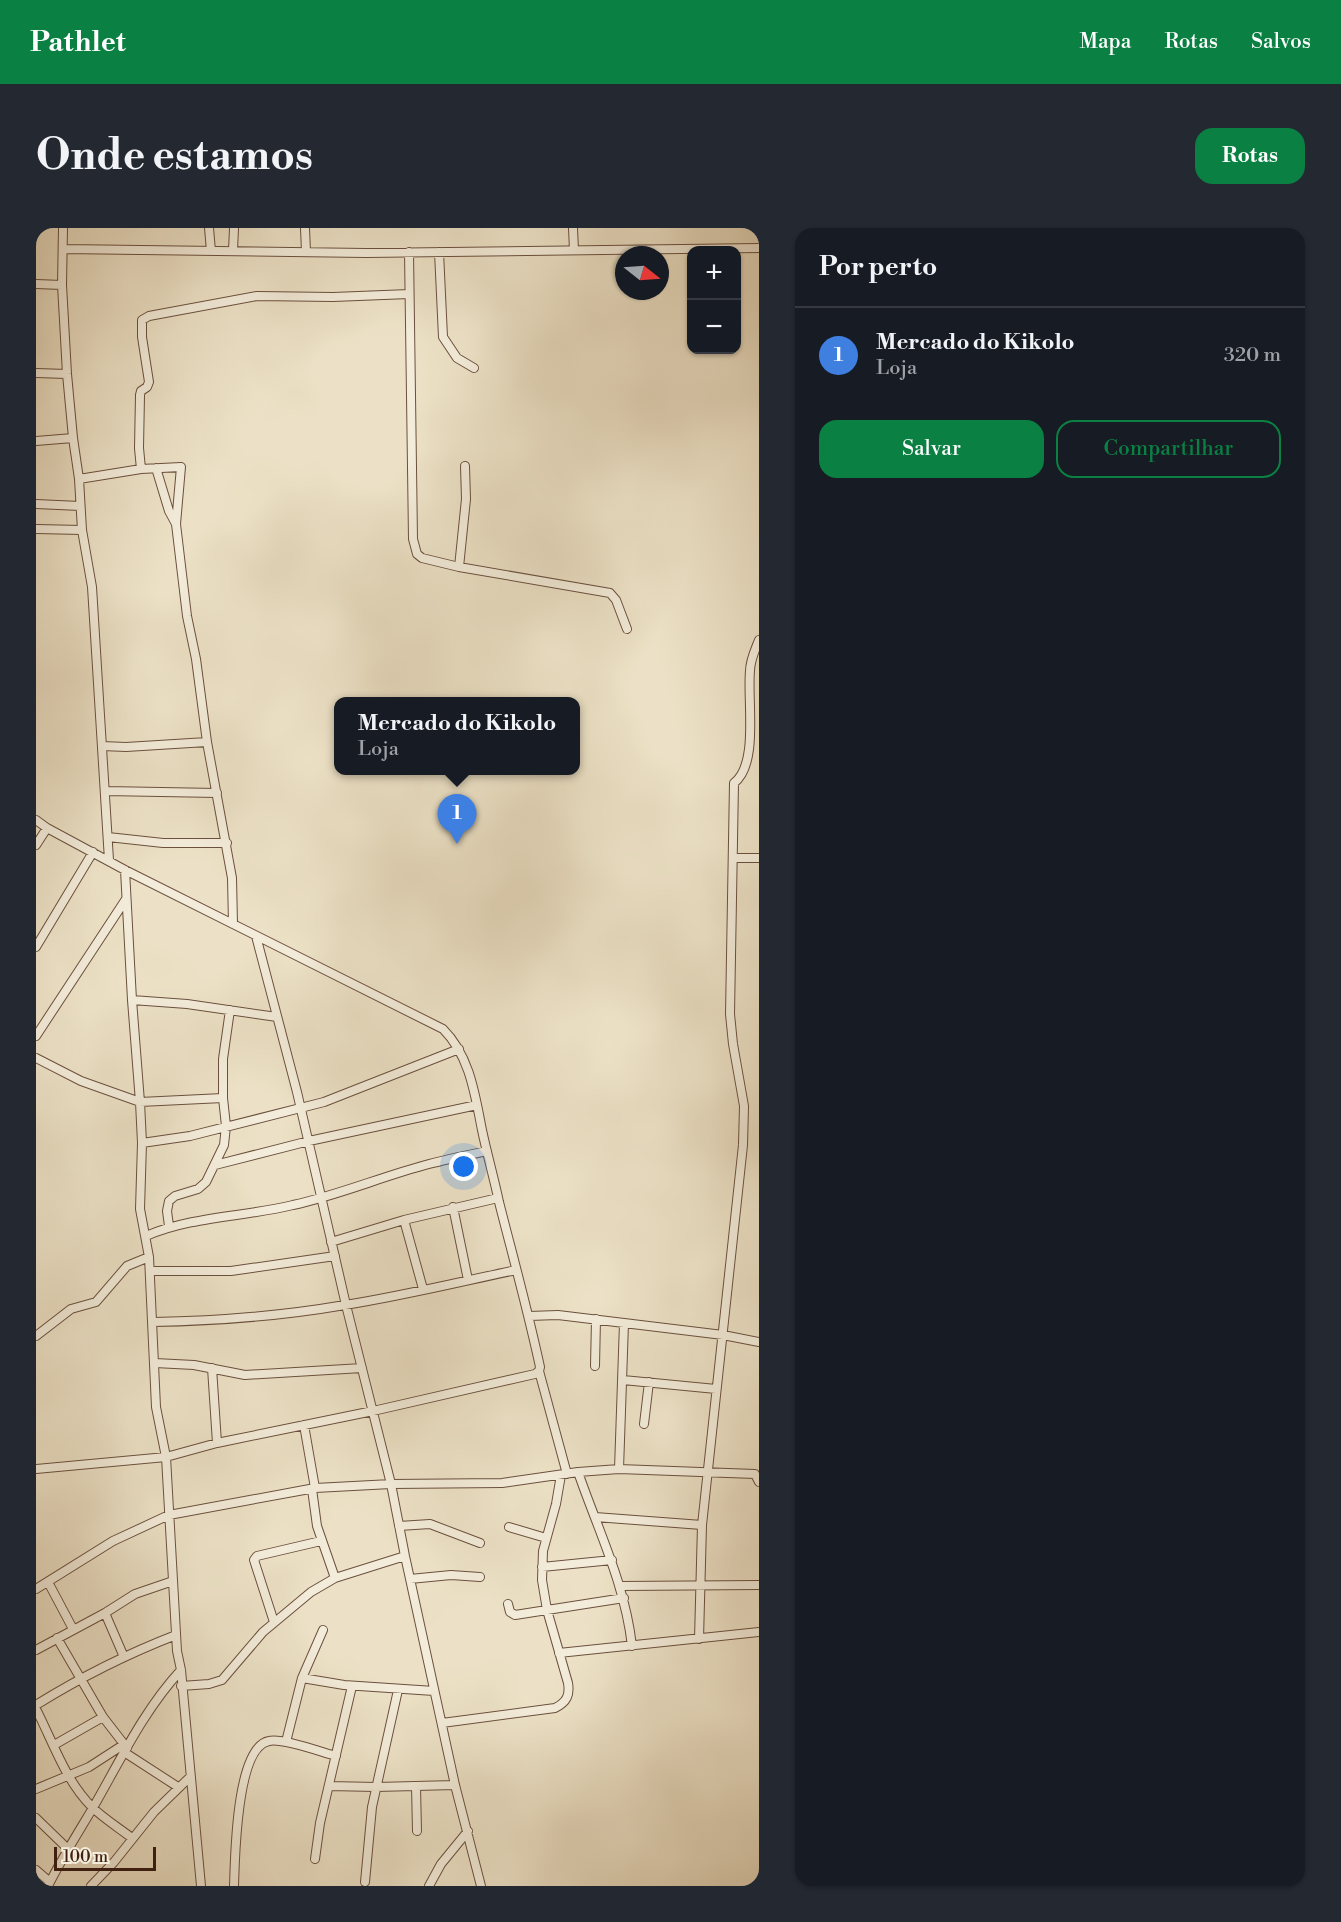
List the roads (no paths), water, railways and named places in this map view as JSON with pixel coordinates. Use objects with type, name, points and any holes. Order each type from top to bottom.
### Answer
[{"type":"street","points":[[63,228],[62,285],[67,374],[79,479],[82,530],[92,587],[110,860]]},
{"type":"street","points":[[209,228],[211,251]]},
{"type":"street","points":[[233,251],[234,228]]},
{"type":"street","points":[[305,228],[306,252]]},
{"type":"street","points":[[573,228],[574,250]]},
{"type":"street","points":[[64,249],[439,252],[759,248]]},
{"type":"street","points":[[409,252],[413,544],[417,554],[422,558],[459,567],[610,593],[616,600],[627,629]]},
{"type":"street","points":[[439,252],[443,337],[457,358],[474,368]]},
{"type":"street","points":[[36,284],[62,285]]},
{"type":"street","points":[[141,469],[140,395],[149,382],[142,337],[142,320],[149,316],[257,296],[333,297],[409,294]]},
{"type":"street","points":[[36,373],[67,374]]},
{"type":"street","points":[[36,441],[73,438]]},
{"type":"street","points":[[459,567],[466,499],[465,466]]},
{"type":"street","points":[[79,479],[141,469],[181,467],[177,524],[187,616],[196,659],[207,742],[227,843],[232,878],[233,924]]},
{"type":"street","points":[[156,468],[169,511],[177,524]]},
{"type":"street","points":[[36,504],[80,506]]},
{"type":"street","points":[[36,529],[82,530]]},
{"type":"street","points":[[699,1639],[702,1525],[743,1145],[744,1106],[730,1014],[734,783],[740,779],[746,766],[750,743],[750,670],[759,640]]},
{"type":"street","points":[[102,746],[207,742]]},
{"type":"street","points":[[105,791],[217,794]]},
{"type":"street","points":[[36,820],[125,870],[443,1029],[453,1039],[468,1069],[564,1474],[543,1551],[542,1580],[547,1610],[569,1691],[563,1704],[555,1708],[442,1723]]},
{"type":"street","points":[[36,845],[47,828]]},
{"type":"street","points":[[108,837],[163,843],[227,843]]},
{"type":"street","points":[[36,947],[93,852]]},
{"type":"street","points":[[734,858],[759,858]]},
{"type":"street","points":[[125,870],[142,1143],[140,1209],[149,1257],[156,1407],[166,1457],[176,1635],[201,1886]]},
{"type":"street","points":[[36,1036],[126,899]]},
{"type":"street","points":[[256,936],[301,1107],[346,1305],[391,1484],[455,1785],[481,1886]]},
{"type":"street","points":[[132,1000],[187,1004],[278,1017]]},
{"type":"street","points":[[169,1226],[167,1211],[169,1202],[175,1196],[198,1189],[206,1182],[224,1145],[226,1126],[223,1098],[224,1048],[230,1010]]},
{"type":"street","points":[[142,1143],[190,1136],[301,1107],[356,1090],[459,1049]]},
{"type":"street","points":[[36,1058],[81,1081],[140,1102],[223,1098]]},
{"type":"street","points":[[215,1165],[309,1141],[477,1105]]},
{"type":"street","points":[[146,1236],[169,1226],[214,1217],[277,1209],[322,1199],[428,1164],[487,1151]]},
{"type":"street","points":[[332,1242],[404,1220],[498,1198]]},
{"type":"street","points":[[453,1208],[468,1280]]},
{"type":"street","points":[[404,1220],[423,1289]]},
{"type":"street","points":[[150,1271],[231,1271],[335,1256]]},
{"type":"street","points":[[36,1336],[71,1309],[96,1302],[127,1266],[149,1257]]},
{"type":"street","points":[[153,1322],[219,1320],[285,1314],[346,1305],[516,1270]]},
{"type":"street","points":[[528,1316],[558,1315],[596,1319],[723,1335],[759,1342]]},
{"type":"street","points":[[596,1319],[596,1366]]},
{"type":"street","points":[[619,1468],[624,1323]]},
{"type":"street","points":[[155,1363],[212,1368],[253,1375],[362,1368]]},
{"type":"street","points":[[212,1368],[217,1443]]},
{"type":"street","points":[[36,1469],[166,1457],[217,1443],[373,1411],[535,1374],[539,1371]]},
{"type":"street","points":[[623,1380],[716,1389]]},
{"type":"street","points":[[644,1424],[649,1382]]},
{"type":"street","points":[[304,1425],[321,1541],[335,1578]]},
{"type":"street","points":[[36,1589],[113,1541],[169,1515],[313,1489],[391,1484],[502,1484],[619,1468],[758,1477]]},
{"type":"street","points":[[578,1472],[624,1598],[632,1646]]},
{"type":"street","points":[[595,1516],[702,1525]]},
{"type":"street","points":[[399,1526],[426,1523],[480,1543]]},
{"type":"street","points":[[509,1527],[546,1538]]},
{"type":"street","points":[[274,1622],[254,1560],[257,1556],[321,1541]]},
{"type":"street","points":[[181,1686],[209,1684],[222,1680],[274,1622],[304,1597],[335,1578],[405,1556]]},
{"type":"street","points":[[542,1567],[612,1560]]},
{"type":"street","points":[[410,1579],[451,1575],[480,1576]]},
{"type":"street","points":[[36,1650],[135,1594],[173,1581]]},
{"type":"street","points":[[48,1582],[73,1629]]},
{"type":"street","points":[[620,1586],[759,1585]]},
{"type":"street","points":[[508,1604],[510,1612],[515,1615],[624,1598]]},
{"type":"street","points":[[105,1613],[124,1657]]},
{"type":"street","points":[[286,1742],[302,1677],[323,1630]]},
{"type":"street","points":[[559,1653],[759,1632]]},
{"type":"street","points":[[36,1705],[81,1678],[176,1635]]},
{"type":"street","points":[[57,1638],[103,1717],[125,1749],[178,1787]]},
{"type":"street","points":[[36,1870],[49,1884],[125,1749],[153,1705],[181,1670]]},
{"type":"street","points":[[302,1677],[322,1683],[352,1686],[434,1690]]},
{"type":"street","points":[[315,1859],[320,1823],[352,1686]]},
{"type":"street","points":[[365,1882],[370,1818],[398,1690]]},
{"type":"street","points":[[36,1709],[68,1776],[93,1808],[132,1839]]},
{"type":"street","points":[[54,1745],[103,1717]]},
{"type":"street","points":[[234,1886],[244,1775],[257,1748],[262,1743],[272,1740],[336,1756]]},
{"type":"street","points":[[36,1789],[125,1749]]},
{"type":"street","points":[[91,1886],[114,1862],[154,1812],[190,1777]]},
{"type":"street","points":[[329,1786],[376,1788],[455,1785]]},
{"type":"street","points":[[416,1786],[417,1831]]},
{"type":"street","points":[[36,1818],[68,1849]]},
{"type":"street","points":[[429,1886],[441,1864],[468,1831]]},
{"type":"place","name":"Mercado do Kikolo","points":[[457,844]]}]
